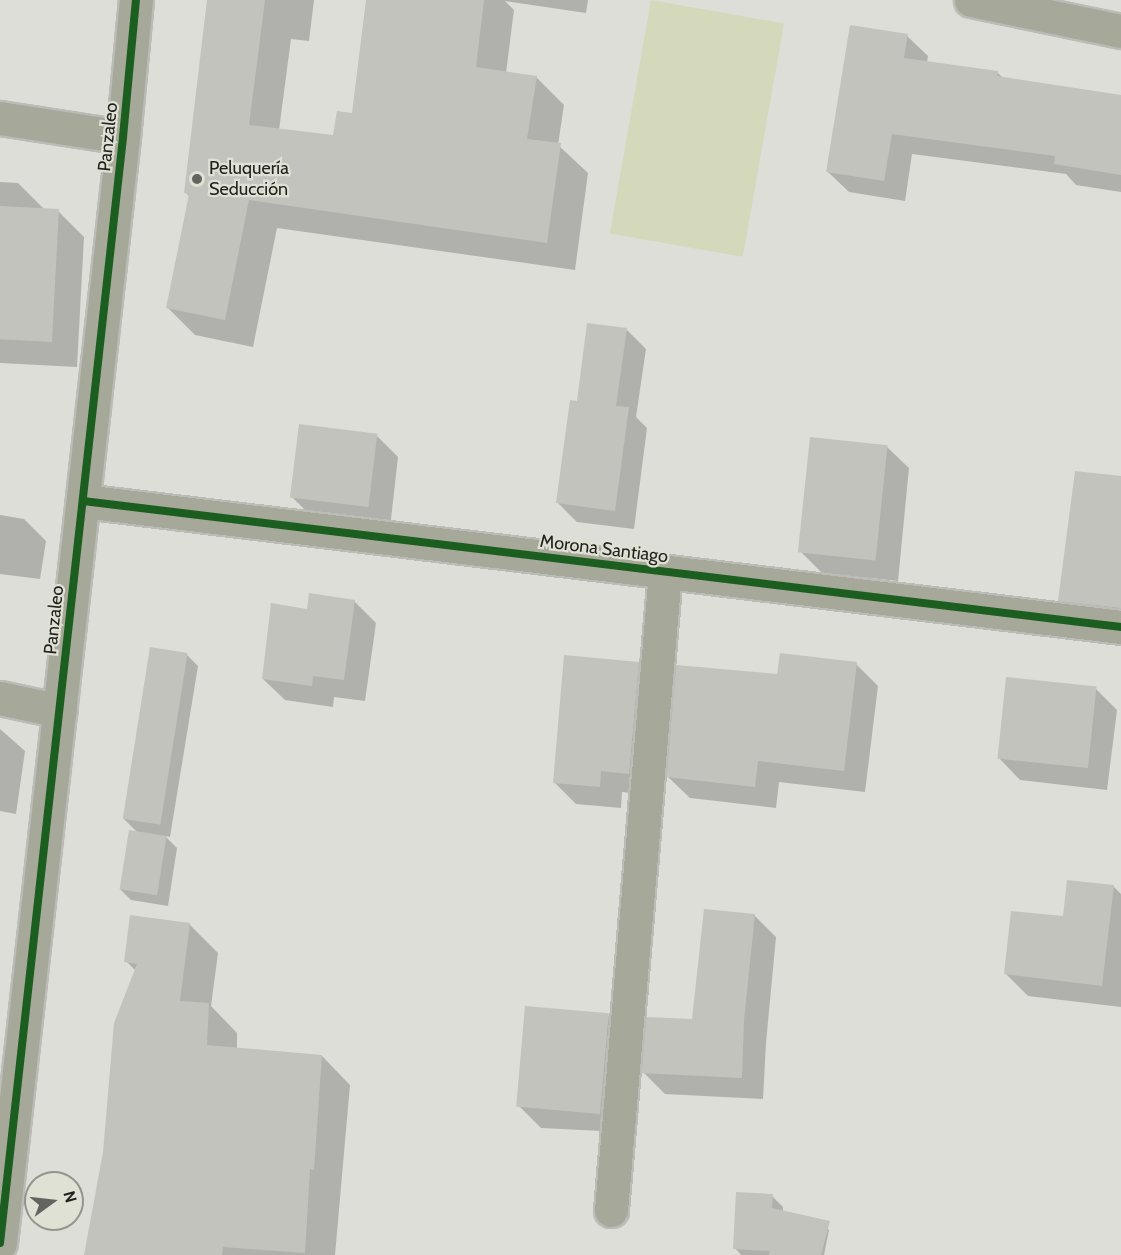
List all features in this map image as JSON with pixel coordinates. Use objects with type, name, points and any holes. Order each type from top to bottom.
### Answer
[{"type":"street","name":"Panzaleo","points":[[0,1244],[123,137],[136,0]]},
{"type":"street","points":[[971,0],[1121,31]]},
{"type":"street","points":[[0,118],[123,137]]},
{"type":"street","name":"Morona Santiago","points":[[83,501],[1121,627]]},
{"type":"street","points":[[611,1210],[665,572]]},
{"type":"street","points":[[0,698],[60,711]]},
{"type":"green space","points":[[651,0],[784,23],[743,257],[610,233]]},
{"type":"building","points":[[207,0],[265,0],[249,125],[333,135],[337,111],[352,113],[366,0],[484,0],[476,67],[537,76],[527,139],[561,143],[547,243],[249,200],[225,320],[166,308],[189,194],[184,193]]},
{"type":"building","points":[[850,25],[908,34],[904,58],[998,71],[997,76],[1121,95],[1121,175],[1054,164],[1055,156],[892,134],[884,181],[826,172]]},
{"type":"building","points":[[0,206],[59,209],[52,342],[0,339]]},
{"type":"building","points":[[587,323],[627,328],[616,406],[629,407],[615,511],[556,503],[570,400],[577,401]]},
{"type":"building","points":[[299,424],[377,434],[368,507],[290,497]]},
{"type":"building","points":[[810,437],[888,445],[875,561],[798,552]]},
{"type":"building","points":[[1075,471],[1121,476],[1121,608],[1058,601]]},
{"type":"building","points":[[309,593],[355,600],[344,680],[313,676],[312,686],[262,679],[271,603],[307,609]]},
{"type":"building","points":[[150,647],[188,653],[160,825],[123,819]]},
{"type":"building","points":[[780,653],[857,662],[844,771],[758,761],[755,787],[666,777],[676,665],[777,674]]},
{"type":"building","points":[[564,655],[639,662],[629,774],[601,771],[600,787],[553,783]]},
{"type":"building","points":[[1006,677],[1097,687],[1088,768],[997,759]]},
{"type":"building","points":[[129,830],[167,836],[157,895],[120,889]]},
{"type":"building","points":[[1067,880],[1114,885],[1102,986],[1004,974],[1011,911],[1063,916]]},
{"type":"building","points":[[704,909],[755,914],[744,1020],[742,1078],[641,1073],[646,1017],[692,1019]]},
{"type":"building","points":[[130,915],[190,923],[180,1001],[209,1003],[207,1045],[322,1055],[314,1170],[310,1169],[305,1253],[223,1247],[222,1255],[84,1255],[103,1152],[114,1023],[137,964],[124,962]]},
{"type":"building","points":[[525,1006],[609,1013],[600,1114],[516,1107]]},
{"type":"building","points":[[736,1192],[773,1194],[772,1208],[830,1221],[821,1255],[769,1255],[770,1251],[733,1249]]},
{"type":"cycle path","points":[[0,1243],[123,137],[136,0]]},
{"type":"cycle path","points":[[83,501],[1121,627]]},
{"type":"place","name":"Peluquería Seducción","points":[[197,179]]}]
